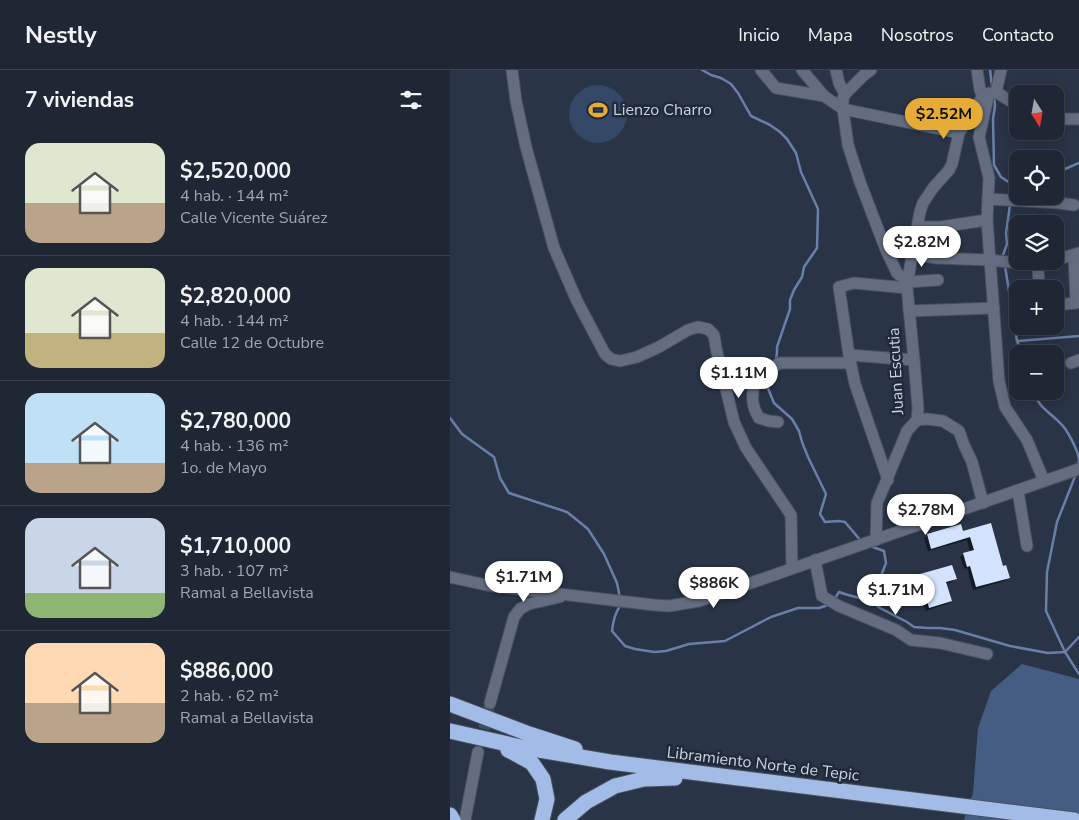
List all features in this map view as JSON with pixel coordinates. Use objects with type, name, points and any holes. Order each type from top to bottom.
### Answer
[{"type":"highway","points":[[450,704],[586,753],[664,764],[671,770]]},
{"type":"highway","name":"Libramiento Norte de Tepic","points":[[450,731],[521,747],[610,762],[1074,820]]},
{"type":"highway","points":[[450,738],[512,752],[532,763],[543,779],[547,799],[542,820]]},
{"type":"highway","points":[[565,820],[586,802],[615,786],[644,779],[677,778],[797,794],[812,788]]},
{"type":"highway","points":[[450,815],[453,820]]},
{"type":"street","points":[[512,70],[516,101],[526,147],[554,248],[605,354],[611,359],[620,361],[659,347],[688,330],[698,327],[708,328],[714,335],[734,422],[746,448],[791,515],[792,568]]},
{"type":"street","points":[[761,70],[776,88],[824,96]]},
{"type":"street","points":[[802,70],[824,96],[843,109],[959,133],[989,94],[1001,70]]},
{"type":"street","points":[[836,70],[839,83],[845,94]]},
{"type":"street","points":[[871,70],[843,98],[848,145],[889,258],[897,273],[907,285]]},
{"type":"street","points":[[977,70],[980,90],[1009,101]]},
{"type":"street","points":[[989,94],[979,137],[989,178],[987,220],[999,381],[1005,407],[1027,440],[1048,480]]},
{"type":"street","points":[[1064,119],[1079,119]]},
{"type":"street","name":"Juan Escutia","points":[[876,540],[878,503],[907,431],[917,420],[918,408],[907,285],[917,227],[923,203],[952,164],[959,133]]},
{"type":"street","points":[[988,199],[1059,203],[1077,206]]},
{"type":"street","points":[[917,227],[940,227],[987,220]]},
{"type":"street","points":[[912,254],[937,258],[1009,262]]},
{"type":"street","points":[[1064,258],[1077,254],[1076,303],[1064,304]]},
{"type":"street","points":[[888,480],[855,384],[849,359],[839,287],[854,283],[907,285],[938,280]]},
{"type":"street","points":[[909,311],[994,308]]},
{"type":"street","points":[[778,422],[759,418],[754,410],[752,397],[754,383],[779,363],[849,359],[914,360]]},
{"type":"street","points":[[917,420],[943,421],[958,431],[972,462],[983,503]]},
{"type":"street","points":[[450,577],[491,586],[629,603],[669,606],[684,604],[699,601],[1079,469]]},
{"type":"street","points":[[1018,491],[1027,546]]},
{"type":"street","points":[[816,560],[822,596],[839,606],[896,630],[911,640],[940,643],[987,654]]},
{"type":"street","points":[[490,703],[514,617],[520,609],[529,604],[569,595]]},
{"type":"street","points":[[465,820],[478,752]]},
{"type":"shaded area","name":"Lienzo Charro","points":[[592,85],[604,85],[614,89],[623,98],[627,120],[619,135],[604,143],[592,143],[582,139],[573,130],[569,120],[569,108],[573,98],[582,89]]},
{"type":"shaded area","points":[[1022,664],[1079,679],[1079,820],[964,820],[973,793],[978,728],[991,691]]},
{"type":"building","points":[[991,523],[1003,566],[1006,565],[1010,578],[976,587],[970,566],[967,567],[963,553],[974,550],[970,537],[931,549],[927,534],[961,524],[963,531]]},
{"type":"building","points":[[952,565],[957,579],[946,582],[952,601],[929,608],[920,574]]},
{"type":"waterway","points":[[702,70],[731,84],[751,116],[770,125],[787,139],[796,153],[801,172],[818,209],[817,248],[804,267],[802,277],[790,300],[790,309],[777,347],[776,360]]},
{"type":"waterway","points":[[990,70],[992,86]]},
{"type":"waterway","points":[[994,96],[994,165],[1001,177],[1009,182]]},
{"type":"waterway","points":[[1064,169],[1079,163]]},
{"type":"waterway","points":[[1003,258],[1007,244],[1006,233],[1010,205]]},
{"type":"waterway","points":[[1005,266],[1019,345]]},
{"type":"waterway","points":[[1018,341],[1079,336]]},
{"type":"waterway","points":[[771,375],[767,386],[774,403],[792,419],[799,431],[808,457],[826,494],[820,514],[825,522],[845,522],[861,541]]},
{"type":"waterway","points":[[1037,400],[1069,435],[1078,455],[1078,467]]},
{"type":"waterway","points":[[450,418],[462,434],[494,457],[500,478],[509,493],[567,512],[588,529],[604,554],[617,583],[620,598]]},
{"type":"waterway","points":[[1076,474],[1057,522],[1047,572],[1046,611],[1065,652],[1079,674]]},
{"type":"waterway","points":[[870,546],[884,551],[886,563],[872,599],[874,603],[914,627],[955,630],[1010,646],[1048,653],[1065,652],[1079,637]]},
{"type":"waterway","points":[[834,600],[839,592],[874,603]]},
{"type":"waterway","points":[[620,604],[614,618],[612,631],[625,646],[654,652],[666,651],[689,644],[725,641],[771,617],[798,608],[819,608],[828,605]]},
{"type":"tunnel","points":[[480,745],[490,703]]},
{"type":"place","name":"Lienzo Charro","points":[[598,110]]}]
